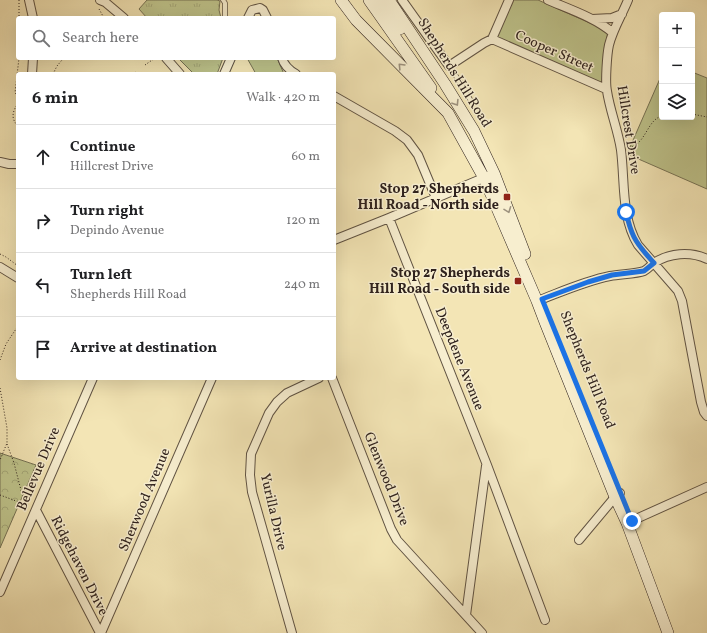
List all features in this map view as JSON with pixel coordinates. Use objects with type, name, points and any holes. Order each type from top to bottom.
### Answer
[{"type":"main road","name":"Shepherds Hill Road","points":[[341,0],[356,20],[448,113],[484,178],[540,300]]},
{"type":"main road","points":[[369,0],[448,113]]},
{"type":"main road","points":[[379,0],[409,42],[445,84]]},
{"type":"main road","name":"Shepherds Hill Road","points":[[389,0],[445,84],[474,131],[494,173],[540,300],[545,322],[660,594],[673,633]]},
{"type":"main road","name":"Shepherds Hill Road","points":[[630,522],[668,633]]},
{"type":"street","points":[[29,0],[33,16]]},
{"type":"street","points":[[402,0],[450,66],[492,39],[509,0]]},
{"type":"street","points":[[548,0],[592,19],[608,28],[613,33]]},
{"type":"street","name":"Hillcrest Drive","points":[[628,0],[613,33],[609,46],[606,89],[621,149],[626,212],[634,238],[638,245],[678,291],[682,301],[700,402],[707,416]]},
{"type":"street","points":[[102,1],[121,16]]},
{"type":"street","points":[[249,16],[252,10],[260,8],[266,16]]},
{"type":"street","points":[[592,19],[612,18],[622,14]]},
{"type":"street","name":"Cooper Street","points":[[492,39],[606,89]]},
{"type":"street","points":[[32,72],[33,60]]},
{"type":"street","points":[[168,60],[178,72]]},
{"type":"street","points":[[225,72],[230,60]]},
{"type":"street","points":[[282,60],[283,63],[293,72]]},
{"type":"street","points":[[336,97],[395,131],[407,140],[418,156],[436,198]]},
{"type":"street","points":[[0,162],[16,164]]},
{"type":"street","points":[[336,239],[494,173]]},
{"type":"street","name":"Deepdene Avenue","points":[[389,218],[545,620]]},
{"type":"street","points":[[540,300],[588,282],[612,275],[644,271],[666,256],[675,254],[689,254],[707,258]]},
{"type":"street","points":[[0,267],[16,277]]},
{"type":"street","name":"Bellevue Drive","points":[[0,592],[91,380]]},
{"type":"street","name":"Sherwood Avenue","points":[[100,633],[211,380]]},
{"type":"street","name":"Yurilla Drive","points":[[292,633],[252,492],[250,475],[251,454],[269,413],[277,402],[287,393],[315,380]]},
{"type":"street","name":"Glenwood Drive","points":[[333,380],[391,529],[397,540],[482,633]]},
{"type":"street","name":"Deepdene Avenue","points":[[466,615],[486,465]]},
{"type":"street","points":[[630,522],[707,487]]},
{"type":"street","points":[[579,540],[618,495]]},
{"type":"street","name":"Ridgehaven Drive","points":[[36,510],[100,633]]},
{"type":"lane","points":[[223,0],[225,3],[225,16]]},
{"type":"lane","points":[[450,66],[471,101]]},
{"type":"path","points":[[19,0],[19,16]]},
{"type":"path","points":[[102,1],[98,9],[103,16]]},
{"type":"path","points":[[17,72],[19,60]]},
{"type":"path","points":[[54,72],[56,66],[62,60]]},
{"type":"path","points":[[145,65],[152,60]]},
{"type":"path","points":[[16,84],[16,94]]},
{"type":"path","points":[[16,106],[12,116],[16,123]]},
{"type":"path","points":[[695,115],[707,117]]},
{"type":"path","points":[[621,149],[634,146],[639,143],[650,126],[659,116]]},
{"type":"path","points":[[0,254],[16,264]]},
{"type":"path","points":[[0,360],[6,344],[16,329]]},
{"type":"path","points":[[0,388],[7,428],[7,443],[22,494],[28,505]]},
{"type":"path","points":[[0,460],[7,443]]},
{"type":"path","points":[[0,495],[28,505],[36,510]]},
{"type":"green space","points":[[147,0],[217,0],[220,1],[219,10],[220,16],[145,16],[139,9]]},
{"type":"green space","points":[[513,0],[538,0],[608,31],[604,53],[602,83],[497,37]]},
{"type":"green space","points":[[180,60],[222,60],[218,72],[192,72]]},
{"type":"green space","points":[[248,60],[278,60],[283,72],[255,72]]},
{"type":"green space","points":[[695,73],[707,78],[707,189],[627,154],[659,81],[659,120],[695,120]]},
{"type":"green space","points":[[0,453],[36,465],[0,548]]},
{"type":"place","name":"Stop 27 Shepherds Hill Road - North side","points":[[507,197]]},
{"type":"place","name":"Stop 27 Shepherds Hill Road - South side","points":[[518,281]]},
{"type":"route","points":[[626,212],[634,238],[638,245],[654,263],[644,271],[612,275],[542,299],[632,521]]}]
